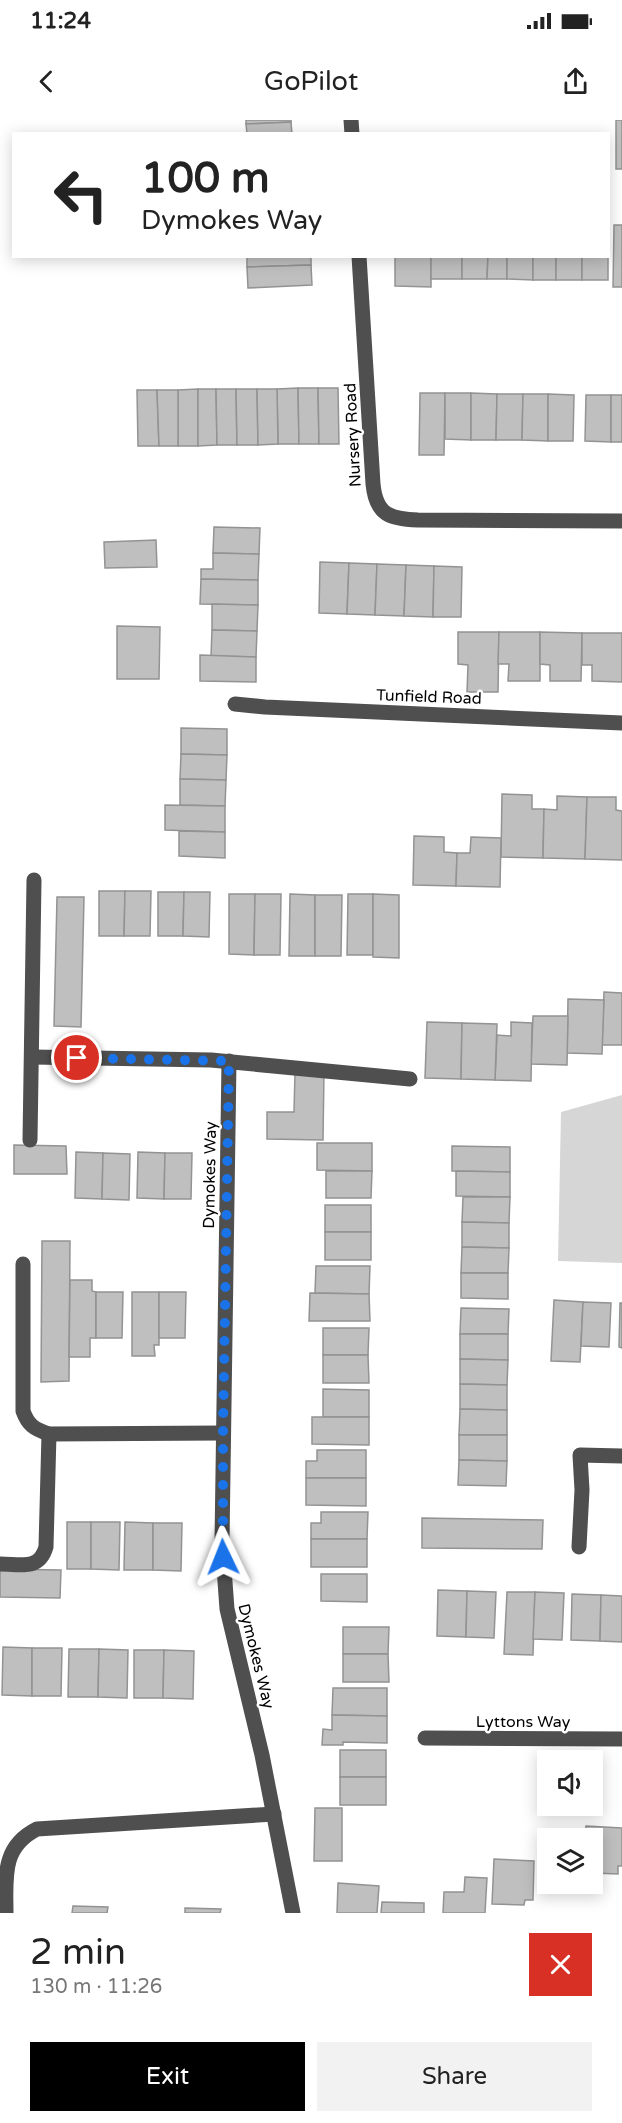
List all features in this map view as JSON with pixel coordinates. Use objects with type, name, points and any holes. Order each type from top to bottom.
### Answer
[{"type":"street","name":"Nursery Road","points":[[359,258],[373,484],[378,507],[387,514],[401,519],[418,520],[622,521]]},
{"type":"street","name":"Tunfield Road","points":[[235,704],[622,723]]},
{"type":"street","points":[[30,1140],[34,880]]},
{"type":"street","points":[[32,1058],[229,1061],[410,1079]]},
{"type":"street","name":"Dymokes Way","points":[[229,1061],[222,1541],[225,1599],[251,1706],[293,1913]]},
{"type":"street","points":[[23,1264],[23,1411],[28,1423],[36,1430],[49,1434],[223,1433]]},
{"type":"street","points":[[0,1564],[36,1564],[43,1558],[46,1547],[49,1434]]},
{"type":"street","points":[[579,1547],[582,1490],[580,1455],[622,1456]]},
{"type":"street","name":"Lyttons Way","points":[[425,1738],[622,1739]]},
{"type":"street","points":[[6,1913],[8,1862],[17,1843],[25,1835],[37,1829],[274,1814]]},
{"type":"shaded area","points":[[622,1095],[622,1263],[558,1261],[561,1112]]},
{"type":"building","points":[[246,120],[291,120],[291,122],[246,124]]},
{"type":"building","points":[[616,120],[622,120],[622,169],[616,169]]},
{"type":"building","points":[[291,122],[292,132],[247,132],[246,124]]},
{"type":"building","points":[[614,225],[622,225],[622,287],[613,287]]},
{"type":"building","points":[[247,258],[311,258],[311,265],[247,267]]},
{"type":"building","points":[[395,258],[431,258],[431,287],[395,286]]},
{"type":"building","points":[[431,258],[462,258],[462,279],[431,279]]},
{"type":"building","points":[[462,258],[488,258],[487,279],[462,279]]},
{"type":"building","points":[[488,258],[507,258],[507,279],[487,279]]},
{"type":"building","points":[[507,258],[533,258],[533,280],[507,279]]},
{"type":"building","points":[[533,258],[556,258],[556,280],[533,280]]},
{"type":"building","points":[[556,258],[582,258],[582,280],[556,280]]},
{"type":"building","points":[[582,258],[608,258],[608,280],[582,280]]},
{"type":"building","points":[[311,265],[312,285],[248,288],[247,267]]},
{"type":"building","points":[[298,388],[299,444],[278,444],[277,389]]},
{"type":"building","points":[[298,388],[318,388],[319,444],[299,444]]},
{"type":"building","points":[[318,388],[338,388],[339,444],[319,444]]},
{"type":"building","points":[[198,389],[198,446],[178,446],[178,390]]},
{"type":"building","points":[[198,389],[216,389],[217,445],[198,446]]},
{"type":"building","points":[[216,389],[236,389],[237,445],[217,445]]},
{"type":"building","points":[[236,389],[257,389],[258,445],[237,445]]},
{"type":"building","points":[[257,389],[277,389],[278,444],[258,445]]},
{"type":"building","points":[[137,390],[157,390],[159,446],[138,446]]},
{"type":"building","points":[[157,390],[178,390],[178,446],[159,446]]},
{"type":"building","points":[[420,393],[445,393],[444,455],[419,455]]},
{"type":"building","points":[[445,393],[471,393],[471,440],[445,439]]},
{"type":"building","points":[[471,393],[497,394],[496,440],[471,440]]},
{"type":"building","points":[[497,394],[523,394],[522,440],[496,440]]},
{"type":"building","points":[[523,394],[548,394],[548,441],[522,440]]},
{"type":"building","points":[[548,394],[574,395],[573,441],[548,441]]},
{"type":"building","points":[[586,395],[611,395],[611,442],[585,441]]},
{"type":"building","points":[[611,395],[622,395],[622,442],[611,442]]},
{"type":"building","points":[[214,527],[260,528],[259,554],[213,553]]},
{"type":"building","points":[[156,540],[157,567],[105,568],[104,542]]},
{"type":"building","points":[[213,553],[259,554],[258,580],[201,579],[201,569],[213,569]]},
{"type":"building","points":[[320,562],[349,563],[347,614],[319,613]]},
{"type":"building","points":[[349,563],[377,564],[375,615],[347,614]]},
{"type":"building","points":[[377,564],[406,565],[404,616],[375,615]]},
{"type":"building","points":[[406,565],[434,566],[433,617],[404,616]]},
{"type":"building","points":[[434,566],[462,567],[461,617],[433,617]]},
{"type":"building","points":[[201,579],[258,580],[258,605],[200,604]]},
{"type":"building","points":[[212,604],[258,605],[257,631],[212,630]]},
{"type":"building","points":[[117,626],[160,627],[159,679],[117,679]]},
{"type":"building","points":[[212,630],[257,631],[256,657],[211,656]]},
{"type":"building","points":[[458,632],[499,632],[498,692],[467,692],[468,665],[458,664]]},
{"type":"building","points":[[499,632],[540,632],[540,681],[508,681],[509,664],[498,664]]},
{"type":"building","points":[[540,632],[582,633],[581,681],[550,681],[550,665],[540,664]]},
{"type":"building","points":[[582,633],[622,633],[622,682],[592,681],[592,665],[582,665]]},
{"type":"building","points":[[200,655],[256,657],[256,682],[200,681]]},
{"type":"building","points":[[181,728],[227,729],[227,755],[181,754]]},
{"type":"building","points":[[181,754],[227,755],[226,780],[180,779]]},
{"type":"building","points":[[180,779],[226,780],[225,806],[180,805]]},
{"type":"building","points":[[502,794],[532,795],[532,809],[544,809],[543,858],[501,857]]},
{"type":"building","points":[[557,796],[587,797],[585,859],[543,858],[544,809],[557,810]]},
{"type":"building","points":[[587,797],[616,797],[616,810],[622,811],[622,860],[585,859]]},
{"type":"building","points":[[165,805],[225,806],[225,832],[165,830]]},
{"type":"building","points":[[179,831],[225,832],[225,858],[179,856]]},
{"type":"building","points":[[414,836],[444,837],[444,852],[457,853],[456,886],[413,885]]},
{"type":"building","points":[[471,837],[501,838],[500,887],[456,886],[457,853],[470,853]]},
{"type":"building","points":[[99,891],[125,891],[124,936],[99,936]]},
{"type":"building","points":[[125,891],[151,891],[150,936],[124,936]]},
{"type":"building","points":[[158,892],[184,892],[183,936],[158,936]]},
{"type":"building","points":[[184,892],[210,892],[209,937],[183,936]]},
{"type":"building","points":[[229,894],[255,894],[254,955],[229,954]]},
{"type":"building","points":[[255,894],[281,894],[280,955],[254,955]]},
{"type":"building","points":[[290,894],[315,895],[315,956],[289,956]]},
{"type":"building","points":[[348,894],[373,894],[373,955],[347,955]]},
{"type":"building","points":[[373,894],[399,895],[399,958],[373,957]]},
{"type":"building","points":[[315,895],[342,895],[341,956],[315,956]]},
{"type":"building","points":[[57,897],[84,897],[81,1027],[54,1026]]},
{"type":"building","points":[[604,992],[622,993],[622,1045],[602,1045]]},
{"type":"building","points":[[568,999],[604,1000],[602,1054],[567,1053]]},
{"type":"building","points":[[533,1016],[568,1016],[567,1065],[531,1064]]},
{"type":"building","points":[[427,1022],[462,1023],[461,1079],[425,1078]]},
{"type":"building","points":[[511,1022],[532,1023],[531,1081],[495,1080],[497,1035],[511,1036]]},
{"type":"building","points":[[462,1023],[497,1024],[495,1080],[461,1079]]},
{"type":"building","points":[[295,1072],[324,1072],[323,1140],[267,1139],[267,1112],[294,1112]]},
{"type":"building","points":[[317,1143],[372,1143],[372,1171],[317,1170]]},
{"type":"building","points":[[14,1145],[66,1146],[67,1174],[14,1174]]},
{"type":"building","points":[[452,1146],[510,1147],[510,1172],[452,1171]]},
{"type":"building","points":[[76,1152],[103,1153],[102,1199],[75,1198]]},
{"type":"building","points":[[138,1152],[165,1153],[164,1199],[137,1198]]},
{"type":"building","points":[[103,1153],[130,1154],[129,1200],[102,1199]]},
{"type":"building","points":[[165,1153],[192,1153],[191,1199],[164,1199]]},
{"type":"building","points":[[326,1171],[372,1171],[371,1198],[326,1198]]},
{"type":"building","points":[[456,1171],[510,1172],[510,1197],[456,1196]]},
{"type":"building","points":[[463,1197],[510,1197],[509,1223],[462,1222]]},
{"type":"building","points":[[325,1205],[371,1205],[371,1232],[325,1232]]},
{"type":"building","points":[[462,1222],[509,1223],[509,1248],[462,1247]]},
{"type":"building","points":[[325,1232],[371,1232],[371,1260],[325,1260]]},
{"type":"building","points":[[42,1241],[70,1241],[69,1381],[41,1382]]},
{"type":"building","points":[[462,1247],[509,1248],[508,1273],[461,1273]]},
{"type":"building","points":[[316,1266],[370,1266],[369,1294],[315,1293]]},
{"type":"building","points":[[461,1273],[508,1273],[508,1299],[461,1298]]},
{"type":"building","points":[[70,1280],[92,1280],[92,1291],[96,1292],[96,1338],[90,1338],[90,1357],[69,1357]]},
{"type":"building","points":[[96,1292],[123,1292],[122,1338],[96,1338]]},
{"type":"building","points":[[132,1292],[159,1292],[159,1345],[154,1345],[155,1356],[132,1356]]},
{"type":"building","points":[[159,1292],[186,1292],[185,1338],[159,1338]]},
{"type":"building","points":[[310,1293],[369,1294],[370,1321],[309,1321]]},
{"type":"building","points":[[554,1300],[583,1302],[580,1362],[551,1361]]},
{"type":"building","points":[[583,1302],[611,1303],[609,1347],[581,1346]]},
{"type":"building","points":[[620,1303],[622,1303],[622,1348],[619,1347]]},
{"type":"building","points":[[461,1308],[509,1309],[508,1334],[460,1334]]},
{"type":"building","points":[[323,1328],[369,1328],[368,1355],[323,1355]]},
{"type":"building","points":[[460,1334],[508,1334],[508,1360],[460,1359]]},
{"type":"building","points":[[323,1355],[368,1355],[369,1383],[323,1383]]},
{"type":"building","points":[[460,1359],[508,1360],[507,1385],[460,1384]]},
{"type":"building","points":[[460,1384],[507,1385],[507,1410],[460,1409]]},
{"type":"building","points":[[323,1389],[369,1390],[369,1417],[323,1417]]},
{"type":"building","points":[[460,1409],[507,1410],[507,1435],[459,1435]]},
{"type":"building","points":[[312,1417],[369,1417],[369,1445],[312,1444]]},
{"type":"building","points":[[459,1435],[507,1435],[507,1461],[459,1460]]},
{"type":"building","points":[[317,1450],[366,1450],[366,1478],[306,1478],[306,1461],[317,1461]]},
{"type":"building","points":[[459,1460],[507,1461],[506,1486],[458,1485]]},
{"type":"building","points":[[306,1478],[366,1478],[366,1506],[306,1505]]},
{"type":"building","points":[[321,1512],[368,1512],[367,1539],[311,1539],[311,1523],[321,1523]]},
{"type":"building","points":[[422,1518],[543,1520],[542,1549],[422,1548]]},
{"type":"building","points":[[67,1522],[91,1522],[91,1569],[67,1569]]},
{"type":"building","points":[[91,1522],[120,1522],[119,1570],[91,1569]]},
{"type":"building","points":[[125,1522],[153,1523],[153,1570],[124,1570]]},
{"type":"building","points":[[153,1523],[182,1523],[181,1571],[153,1570]]},
{"type":"building","points":[[311,1539],[367,1539],[367,1567],[311,1567]]},
{"type":"building","points":[[0,1569],[61,1570],[60,1598],[0,1597]]},
{"type":"building","points":[[321,1574],[367,1574],[367,1602],[321,1601]]},
{"type":"building","points":[[438,1590],[467,1591],[466,1637],[437,1636]]},
{"type":"building","points":[[467,1591],[496,1592],[494,1638],[466,1637]]},
{"type":"building","points":[[507,1592],[535,1592],[533,1655],[504,1654]]},
{"type":"building","points":[[535,1592],[564,1593],[562,1640],[533,1639]]},
{"type":"building","points":[[572,1594],[601,1595],[600,1641],[571,1640]]},
{"type":"building","points":[[601,1595],[622,1596],[622,1642],[600,1641]]},
{"type":"building","points":[[343,1627],[389,1627],[388,1654],[343,1654]]},
{"type":"building","points":[[3,1647],[32,1648],[32,1696],[2,1695]]},
{"type":"building","points":[[32,1648],[62,1648],[61,1696],[32,1696]]},
{"type":"building","points":[[69,1649],[99,1649],[98,1697],[68,1697]]},
{"type":"building","points":[[99,1649],[128,1650],[127,1698],[98,1697]]},
{"type":"building","points":[[134,1650],[164,1650],[163,1698],[134,1698]]},
{"type":"building","points":[[164,1650],[194,1651],[193,1699],[163,1698]]},
{"type":"building","points":[[343,1654],[388,1654],[389,1682],[343,1682]]},
{"type":"building","points":[[333,1688],[387,1688],[387,1716],[332,1715]]},
{"type":"building","points":[[332,1715],[387,1716],[387,1743],[343,1742],[343,1745],[322,1745],[323,1729],[332,1730]]},
{"type":"building","points":[[340,1750],[386,1750],[386,1777],[340,1777]]},
{"type":"building","points":[[340,1777],[386,1777],[386,1805],[340,1805]]},
{"type":"building","points":[[315,1808],[342,1808],[342,1861],[314,1861]]},
{"type":"building","points":[[586,1826],[622,1828],[622,1866],[618,1866],[618,1874],[603,1873],[603,1828],[586,1828]]},
{"type":"building","points":[[494,1859],[534,1861],[533,1900],[525,1900],[524,1905],[492,1904]]},
{"type":"building","points":[[465,1877],[487,1878],[485,1913],[443,1913],[444,1892],[464,1892]]},
{"type":"building","points":[[338,1883],[379,1886],[377,1913],[337,1913]]},
{"type":"building","points":[[382,1902],[424,1903],[424,1913],[381,1913]]},
{"type":"building","points":[[73,1906],[108,1907],[107,1913],[72,1913]]},
{"type":"building","points":[[185,1908],[221,1909],[220,1913],[185,1913]]},
{"type":"route","points":[[77,1058],[229,1061],[223,1557]]}]
